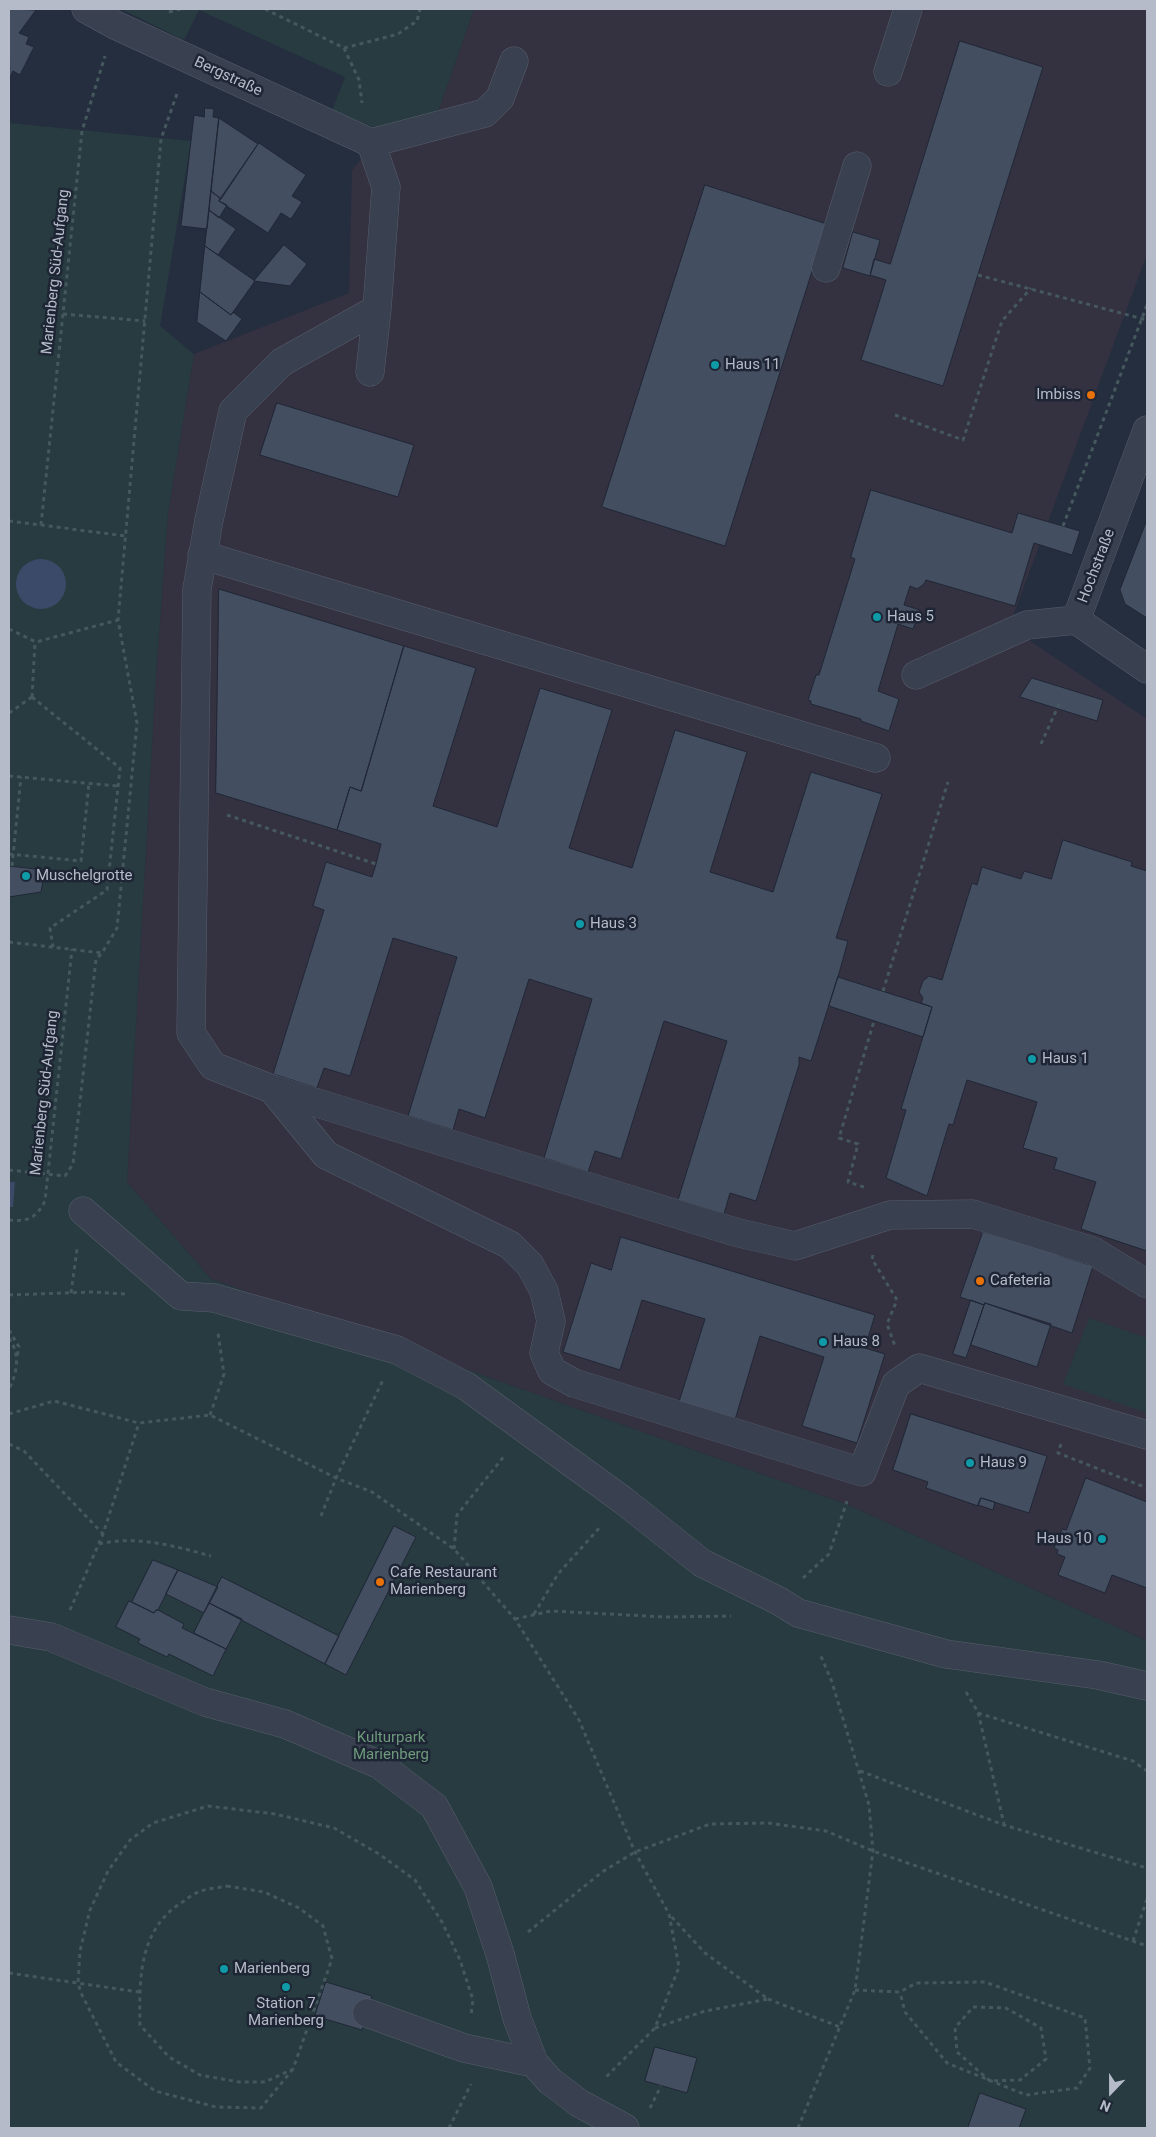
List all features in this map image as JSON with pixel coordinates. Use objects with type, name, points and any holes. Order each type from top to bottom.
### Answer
[{"type":"street","name":"Bergstraße","points":[[86,9],[189,60],[371,143]]},
{"type":"street","points":[[888,72],[908,9]]},
{"type":"street","points":[[370,372],[377,309],[386,188],[371,143],[484,113],[500,98],[514,60]]},
{"type":"street","points":[[826,268],[857,166]]},
{"type":"street","points":[[377,309],[282,362],[233,411],[202,555],[197,589],[191,1034],[213,1066],[272,1089],[735,1232],[796,1246],[890,1215],[973,1214],[1093,1251],[1147,1284]]},
{"type":"street","name":"Hochstraße","points":[[1147,430],[1076,620],[1147,669]]},
{"type":"street","points":[[202,555],[876,758]]},
{"type":"street","points":[[916,674],[1027,625],[1076,620]]},
{"type":"street","points":[[272,1089],[326,1155],[510,1245],[530,1265],[544,1291],[551,1322],[544,1353],[552,1371],[574,1384],[862,1472],[896,1384],[919,1368],[1147,1435]]},
{"type":"street","points":[[83,1211],[181,1296],[214,1298],[397,1350],[466,1386],[624,1501],[702,1563],[788,1607],[946,1654],[1098,1675],[1147,1686]]},
{"type":"street","points":[[9,1630],[51,1637],[205,1702],[285,1724],[380,1765],[434,1806],[478,1887],[500,1954],[517,2018],[534,2063],[550,2081],[579,2103],[625,2128]]},
{"type":"street","points":[[367,2013],[464,2048],[534,2063]]},
{"type":"path","points":[[265,9],[344,48],[359,80],[362,106]]},
{"type":"path","points":[[344,48],[398,34],[417,22],[420,9]]},
{"type":"path","name":"Marienberg Süd-Aufgang","points":[[41,525],[82,131],[115,25]]},
{"type":"path","points":[[9,1170],[65,1176],[73,1164],[96,959],[102,953],[117,928],[137,723],[118,620],[162,139],[189,60]]},
{"type":"path","points":[[978,274],[1147,320]]},
{"type":"path","points":[[895,414],[963,440],[1002,321],[1031,288]]},
{"type":"path","points":[[1063,526],[1147,305]]},
{"type":"path","points":[[63,314],[145,321]]},
{"type":"path","points":[[9,521],[126,536]]},
{"type":"path","points":[[9,629],[36,642],[118,620]]},
{"type":"path","points":[[32,697],[36,642]]},
{"type":"path","points":[[9,713],[32,697]]},
{"type":"path","points":[[32,697],[120,768],[107,890],[50,928],[53,947]]},
{"type":"path","points":[[1041,744],[1060,702]]},
{"type":"path","points":[[9,776],[117,786]]},
{"type":"path","points":[[12,866],[21,777]]},
{"type":"path","points":[[883,991],[948,782]]},
{"type":"path","points":[[9,854],[81,861],[89,783]]},
{"type":"path","points":[[194,805],[376,864]]},
{"type":"path","points":[[9,942],[102,953]]},
{"type":"path","name":"Marienberg Süd-Aufgang","points":[[9,1220],[26,1220],[39,1213],[45,1201],[72,949]]},
{"type":"path","points":[[848,1182],[858,1144],[839,1138],[874,1021]]},
{"type":"path","points":[[882,1218],[872,1259],[897,1300],[887,1324],[906,1377]]},
{"type":"path","points":[[9,1295],[92,1292],[132,1294]]},
{"type":"path","points":[[210,1415],[224,1374],[214,1298]]},
{"type":"path","points":[[9,1330],[18,1347],[16,1374],[9,1389]]},
{"type":"path","points":[[9,1338],[13,1344],[17,1359],[16,1366]]},
{"type":"path","points":[[321,1516],[336,1478],[397,1350]]},
{"type":"path","points":[[9,1414],[54,1401],[139,1424],[210,1415],[336,1478],[372,1492],[454,1549],[515,1619],[580,1720],[635,1852],[669,1914],[705,1953],[768,1999],[840,2027]]},
{"type":"path","points":[[1071,1413],[1058,1453],[1147,1488]]},
{"type":"path","points":[[51,1637],[66,1619],[99,1544],[139,1424]]},
{"type":"path","points":[[454,1549],[457,1515],[526,1430]]},
{"type":"path","points":[[9,1444],[24,1451],[103,1534]]},
{"type":"path","points":[[533,1615],[558,1574],[624,1501]]},
{"type":"path","points":[[798,2128],[855,1990],[873,1851],[869,1805],[832,1682],[818,1648],[788,1607],[829,1554],[846,1504]]},
{"type":"path","points":[[99,1544],[118,1540],[167,1544],[211,1556]]},
{"type":"path","points":[[515,1619],[551,1611],[665,1617],[732,1616]]},
{"type":"path","points":[[971,1698],[978,1712],[1004,1825]]},
{"type":"path","points":[[978,1712],[1133,1761],[1147,1771]]},
{"type":"path","points":[[860,1771],[1004,1825],[1147,1868]]},
{"type":"path","points":[[293,2069],[265,2082],[239,2082],[200,2075],[169,2057],[140,2025],[139,1992],[146,1952],[154,1928],[172,1908],[200,1891],[228,1886],[264,1892],[299,1908],[323,1926],[332,1958],[293,2069],[261,2108],[216,2107],[155,2091],[116,2062],[78,1983],[80,1951],[90,1910],[108,1871],[130,1840],[153,1823],[208,1806],[275,1814],[334,1828],[379,1854],[415,1880],[442,1922],[460,1960],[473,2000],[470,2028],[482,2051],[472,2081],[449,2128]]},
{"type":"path","points":[[500,1954],[602,1872],[635,1852],[710,1824],[768,1823],[826,1831],[873,1851],[1147,1946]]},
{"type":"path","points":[[1133,1941],[1147,1899]]},
{"type":"path","points":[[579,2103],[655,2028],[679,1967],[669,1914]]},
{"type":"path","points":[[9,1973],[139,1992]]},
{"type":"path","points":[[855,1990],[900,1992],[916,1983],[985,1982],[1085,2018],[1090,2068],[1077,2088],[1026,2096],[947,2063],[905,2012],[900,1992]]},
{"type":"path","points":[[655,2028],[705,2011],[768,1999]]},
{"type":"path","points":[[972,2007],[1006,2008],[1041,2028],[1046,2059],[1020,2080],[990,2081],[956,2052],[955,2028],[972,2007]]},
{"type":"shaded area","points":[[474,9],[1147,9],[1147,254],[1009,627],[1147,719],[1147,1641],[846,1504],[211,1279],[127,1182],[156,675],[168,513],[194,354],[349,293],[352,170],[384,131],[438,112]]},
{"type":"green space","points":[[121,9],[474,9],[438,112],[384,131],[332,111],[345,77],[199,10],[184,40]]},
{"type":"green space","name":"Kulturpark Marienberg","points":[[9,123],[191,141],[160,326],[194,354],[168,513],[156,675],[127,1182],[211,1279],[846,1504],[1147,1641],[1147,2128],[9,2128]]},
{"type":"green space","points":[[1089,1318],[1147,1338],[1147,1413],[1063,1384]]},
{"type":"water","points":[[36,559],[46,559],[59,566],[66,579],[66,589],[59,602],[46,609],[36,609],[27,605],[20,598],[16,589],[16,579],[20,570],[27,563]]},
{"type":"water","points":[[9,1182],[15,1182],[13,1207],[9,1207]]},
{"type":"building","points":[[9,9],[36,10],[19,33],[29,37],[26,44],[34,47],[20,75],[13,71],[10,78]]},
{"type":"building","points":[[960,41],[1043,67],[943,386],[861,360],[886,280],[870,275],[874,259],[890,264]]},
{"type":"building","points":[[205,108],[214,109],[213,117],[219,118],[207,229],[181,226],[194,115],[204,117]]},
{"type":"building","points":[[219,118],[258,144],[221,199],[211,191]]},
{"type":"building","points":[[259,143],[306,175],[292,196],[302,202],[291,219],[281,213],[268,233],[219,201]]},
{"type":"building","name":"Haus 11","points":[[705,185],[827,224],[725,546],[602,507]]},
{"type":"building","points":[[211,191],[221,199],[219,201],[227,205],[219,218],[209,210]]},
{"type":"building","points":[[209,210],[236,229],[218,255],[205,246]]},
{"type":"building","points":[[853,232],[880,240],[870,276],[843,268]]},
{"type":"building","points":[[284,245],[307,264],[290,286],[254,281]]},
{"type":"building","points":[[205,246],[255,281],[231,315],[200,292]]},
{"type":"building","points":[[200,292],[231,315],[233,312],[242,319],[226,341],[197,322]]},
{"type":"building","points":[[277,403],[414,445],[398,497],[260,455]]},
{"type":"building","name":"Haus 5","points":[[871,490],[1012,533],[1018,513],[1080,531],[1072,555],[1034,543],[1015,606],[926,580],[917,589],[910,586],[904,605],[920,610],[913,629],[898,624],[878,691],[899,699],[889,731],[861,721],[861,719],[811,704],[811,701],[808,700],[816,675],[819,675],[855,559],[851,557]]},
{"type":"building","points":[[1147,520],[1147,618],[1125,604],[1120,590]]},
{"type":"building","points":[[219,589],[404,646],[361,791],[350,787],[337,830],[216,793]]},
{"type":"building","name":"Haus 3","points":[[404,646],[476,668],[433,806],[497,827],[540,688],[612,710],[569,848],[632,868],[675,730],[747,752],[710,872],[773,892],[811,772],[882,794],[836,938],[848,941],[838,977],[811,1061],[799,1057],[799,1065],[756,1201],[730,1193],[724,1214],[678,1200],[727,1041],[664,1021],[621,1159],[595,1151],[588,1172],[544,1158],[592,999],[529,979],[485,1118],[459,1109],[453,1130],[408,1116],[457,957],[393,938],[350,1076],[324,1068],[317,1088],[273,1074],[324,910],[313,906],[326,862],[372,877],[376,864],[381,844],[337,830],[350,787],[361,791]]},
{"type":"building","points":[[1032,678],[1103,700],[1097,721],[1020,697]]},
{"type":"building","name":"Haus 1","points":[[1063,840],[1132,862],[1131,866],[1147,871],[1147,1251],[1081,1229],[1096,1182],[1054,1169],[1057,1158],[1023,1148],[1037,1102],[967,1080],[953,1125],[949,1124],[927,1196],[886,1178],[906,1110],[901,1109],[932,1007],[921,1003],[923,998],[919,992],[923,981],[929,976],[942,980],[972,883],[977,885],[982,867],[1021,879],[1024,871],[1051,879]]},
{"type":"building","name":"Muschelgrotte","points":[[9,866],[45,870],[41,892],[9,897]]},
{"type":"building","points":[[838,977],[932,1007],[923,1037],[829,1006]]},
{"type":"building","points":[[980,1231],[1015,1241],[1017,1235],[1060,1249],[1058,1255],[1093,1266],[1072,1333],[985,1303],[984,1305],[960,1297],[982,1234]]},
{"type":"building","name":"Haus 8","points":[[621,1237],[875,1315],[865,1348],[885,1354],[857,1443],[802,1426],[824,1357],[760,1336],[734,1423],[678,1405],[705,1319],[642,1300],[620,1370],[563,1352],[591,1263],[611,1270]]},
{"type":"building","points":[[971,1300],[984,1305],[966,1358],[953,1354]]},
{"type":"building","points":[[985,1303],[1051,1324],[1037,1367],[971,1345]]},
{"type":"building","name":"Haus 9","points":[[911,1414],[1047,1456],[1029,1513],[981,1498],[978,1506],[926,1488],[928,1482],[893,1470]]},
{"type":"building","name":"Haus 10","points":[[1086,1478],[1147,1502],[1147,1588],[1112,1575],[1105,1593],[1058,1575],[1065,1557],[1057,1554],[1058,1550],[1054,1548],[1062,1529],[1066,1530]]},
{"type":"building","points":[[981,1498],[995,1502],[993,1510],[978,1505]]},
{"type":"building","points":[[394,1526],[416,1537],[346,1675],[325,1664]]},
{"type":"building","points":[[153,1560],[178,1570],[158,1610],[154,1613],[132,1602]]},
{"type":"building","points":[[178,1570],[218,1587],[204,1613],[166,1594]]},
{"type":"building","points":[[222,1577],[339,1636],[325,1664],[209,1603]]},
{"type":"building","points":[[129,1601],[154,1613],[158,1610],[184,1624],[182,1628],[226,1649],[213,1676],[169,1654],[167,1657],[138,1643],[140,1639],[116,1627]]},
{"type":"building","points":[[209,1603],[242,1619],[226,1649],[194,1633]]},
{"type":"building","points":[[326,1982],[372,1996],[362,2030],[315,2016]]},
{"type":"building","points":[[655,2047],[697,2058],[687,2093],[645,2081]]},
{"type":"building","points":[[980,2093],[1026,2109],[1019,2128],[968,2128]]},
{"type":"place","name":"Haus 11","points":[[715,365]]},
{"type":"place","name":"Imbiss","points":[[1091,395]]},
{"type":"place","name":"Haus 5","points":[[877,617]]},
{"type":"place","name":"Muschelgrotte","points":[[26,876]]},
{"type":"place","name":"Haus 3","points":[[580,924]]},
{"type":"place","name":"Haus 1","points":[[1032,1059]]},
{"type":"place","name":"Cafeteria","points":[[980,1281]]},
{"type":"place","name":"Haus 8","points":[[823,1342]]},
{"type":"place","name":"Haus 9","points":[[970,1463]]},
{"type":"place","name":"Haus 10","points":[[1102,1539]]},
{"type":"place","name":"Cafe Restaurant Marienberg","points":[[380,1582]]},
{"type":"place","name":"Marienberg","points":[[224,1969]]},
{"type":"place","name":"Station 7 Marienberg","points":[[286,1987]]}]
